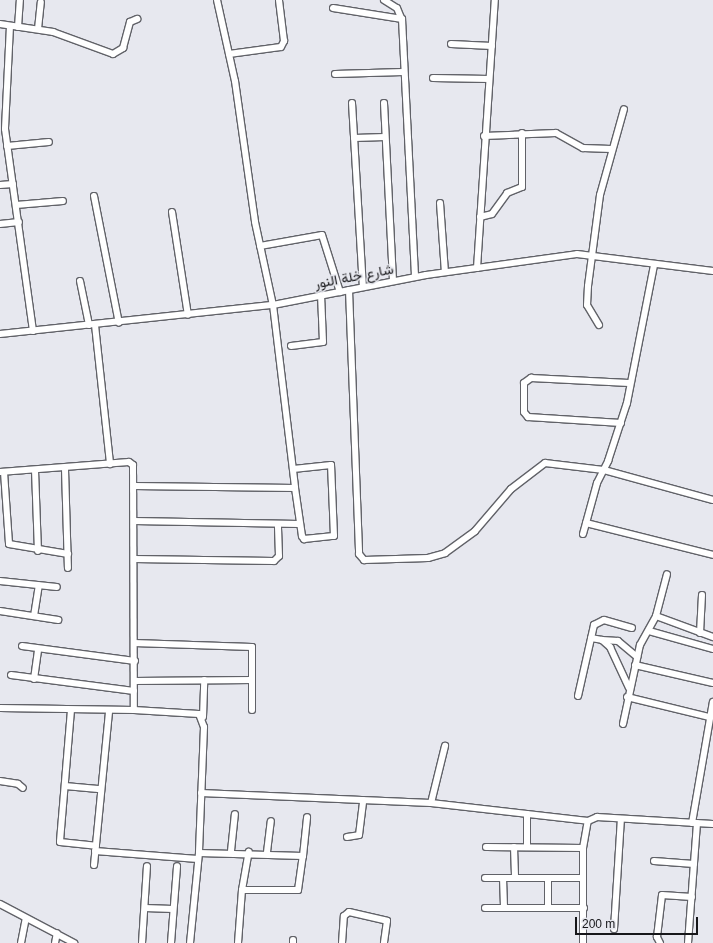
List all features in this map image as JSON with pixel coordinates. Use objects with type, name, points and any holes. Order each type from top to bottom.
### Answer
[{"type":"street","points":[[18,27],[20,0]]},
{"type":"street","points":[[217,0],[229,54],[260,246],[273,305],[299,524],[304,539],[334,536],[334,472],[331,465],[293,469]]},
{"type":"street","points":[[229,54],[281,47],[284,41],[279,0]]},
{"type":"street","points":[[384,0],[396,8],[401,18],[415,277]]},
{"type":"street","points":[[477,268],[484,136],[495,0]]},
{"type":"street","points":[[38,29],[41,2]]},
{"type":"street","points":[[333,8],[401,18]]},
{"type":"street","points":[[0,24],[38,29],[116,53],[123,48],[130,22],[136,19]]},
{"type":"street","points":[[10,26],[4,105],[7,146],[19,222],[33,331]]},
{"type":"street","points":[[451,44],[492,46]]},
{"type":"street","points":[[335,74],[403,72]]},
{"type":"street","points":[[433,78],[489,79]]},
{"type":"street","points":[[352,103],[363,286]]},
{"type":"street","points":[[384,103],[393,280]]},
{"type":"street","points":[[599,325],[587,305],[592,255],[611,149],[624,109]]},
{"type":"street","points":[[484,136],[522,133],[556,133],[583,148],[611,149]]},
{"type":"street","points":[[480,217],[492,214],[507,193],[522,187],[522,133]]},
{"type":"street","points":[[354,138],[385,137]]},
{"type":"street","points":[[7,146],[48,142]]},
{"type":"street","points":[[0,185],[13,184]]},
{"type":"street","points":[[94,196],[119,323]]},
{"type":"street","points":[[16,205],[63,201]]},
{"type":"street","points":[[440,203],[445,272]]},
{"type":"street","points":[[172,212],[188,315]]},
{"type":"street","points":[[0,224],[19,222]]},
{"type":"street","points":[[260,246],[322,234],[340,292]]},
{"type":"street","name":"شارع خلة النور","points":[[0,334],[119,323],[273,305],[393,280],[445,272],[592,255],[654,265],[713,271]]},
{"type":"street","points":[[583,534],[597,482],[604,470],[621,423],[654,265]]},
{"type":"street","points":[[80,281],[92,325],[110,464]]},
{"type":"street","points":[[349,290],[359,554],[364,560],[428,558],[445,553],[475,531],[511,490],[545,463],[604,470],[713,500]]},
{"type":"street","points":[[291,346],[322,342],[321,296]]},
{"type":"street","points":[[621,423],[528,417],[524,412],[524,383],[532,378],[629,383]]},
{"type":"street","points":[[68,554],[38,551],[9,544],[2,472],[132,462],[134,486],[134,710]]},
{"type":"street","points":[[65,468],[68,568]]},
{"type":"street","points":[[36,470],[38,551]]},
{"type":"street","points":[[134,486],[295,488]]},
{"type":"street","points":[[134,521],[299,524]]},
{"type":"street","points":[[586,523],[713,555]]},
{"type":"street","points":[[134,559],[274,561],[279,556],[278,524]]},
{"type":"street","points":[[623,724],[627,697],[637,657],[656,616],[667,574]]},
{"type":"street","points":[[0,581],[57,587]]},
{"type":"street","points":[[34,616],[39,585]]},
{"type":"street","points":[[700,633],[702,595]]},
{"type":"street","points":[[0,611],[58,620]]},
{"type":"street","points":[[656,616],[713,637]]},
{"type":"street","points":[[578,696],[591,638],[597,621],[632,628]]},
{"type":"street","points":[[649,631],[713,649]]},
{"type":"street","points":[[591,638],[618,641],[637,657]]},
{"type":"street","points":[[602,640],[610,647],[630,688]]},
{"type":"street","points":[[134,643],[252,647],[252,710]]},
{"type":"street","points":[[22,646],[134,661]]},
{"type":"street","points":[[34,679],[38,649]]},
{"type":"street","points":[[635,665],[713,683]]},
{"type":"street","points":[[11,675],[134,691]]},
{"type":"street","points":[[190,943],[199,856],[204,680]]},
{"type":"street","points":[[134,681],[252,680]]},
{"type":"street","points":[[627,697],[709,717]]},
{"type":"street","points":[[688,943],[694,864],[694,823],[709,717],[713,702]]},
{"type":"street","points":[[0,708],[109,711],[134,710],[199,714],[203,717]]},
{"type":"street","points":[[71,710],[60,842],[96,848],[199,856],[231,851],[267,852],[303,856]]},
{"type":"street","points":[[94,866],[109,711]]},
{"type":"street","points":[[431,803],[445,746]]},
{"type":"street","points":[[0,781],[18,784],[22,788]]},
{"type":"street","points":[[65,786],[101,789]]},
{"type":"street","points":[[201,794],[431,803],[588,821],[597,817],[713,824]]},
{"type":"street","points":[[347,837],[359,835],[363,800]]},
{"type":"street","points":[[231,851],[235,814]]},
{"type":"street","points":[[527,814],[527,847]]},
{"type":"street","points":[[242,890],[298,890],[307,817]]},
{"type":"street","points":[[614,929],[621,819]]},
{"type":"street","points":[[267,852],[271,820]]},
{"type":"street","points":[[583,943],[583,848],[588,821]]},
{"type":"street","points":[[486,847],[583,848]]},
{"type":"street","points":[[514,847],[515,878]]},
{"type":"street","points":[[238,943],[242,890],[250,852]]},
{"type":"street","points":[[654,862],[694,864]]},
{"type":"street","points":[[142,943],[147,866]]},
{"type":"street","points":[[171,943],[177,866]]},
{"type":"street","points":[[485,878],[583,878]]},
{"type":"street","points":[[503,878],[504,908]]},
{"type":"street","points":[[548,878],[548,908]]},
{"type":"street","points":[[660,943],[657,937],[662,895],[692,896]]},
{"type":"street","points":[[0,904],[74,943]]},
{"type":"street","points":[[145,908],[173,909]]},
{"type":"street","points":[[485,908],[584,908]]},
{"type":"street","points":[[342,943],[344,916],[349,912],[387,921],[384,943]]},
{"type":"street","points":[[21,943],[26,918]]},
{"type":"street","points":[[55,943],[57,933]]}]
